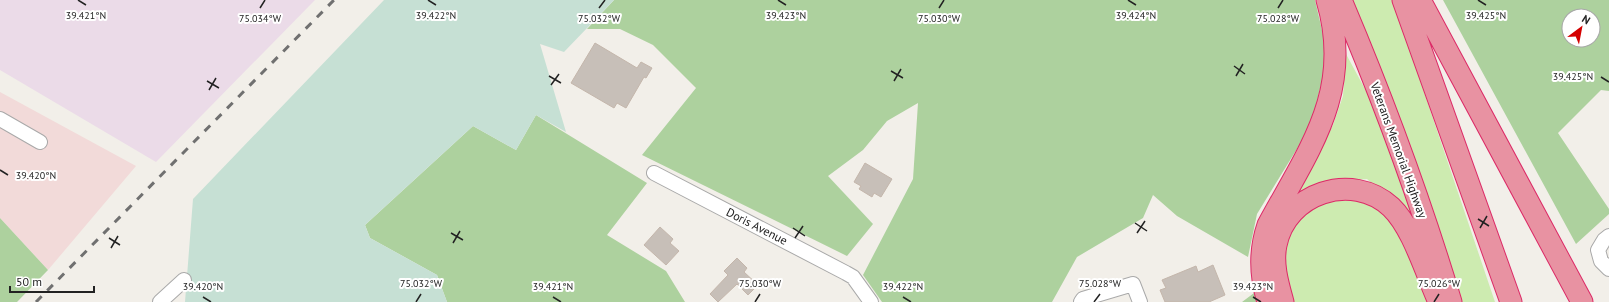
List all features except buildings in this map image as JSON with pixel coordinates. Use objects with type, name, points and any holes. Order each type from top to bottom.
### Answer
[{"type":"highway","points":[[1268,302],[1262,277],[1261,259],[1264,235],[1321,126],[1333,87],[1335,72],[1335,39],[1327,0]]},
{"type":"highway","name":"Veterans Memorial Highway","points":[[1341,0],[1386,112],[1429,231],[1451,302]]},
{"type":"highway","points":[[1403,0],[1511,302]]},
{"type":"highway","points":[[1420,0],[1582,302]]},
{"type":"highway","points":[[1283,302],[1278,285],[1275,258],[1276,244],[1280,232],[1294,210],[1304,201],[1328,190],[1339,189],[1352,190],[1374,196],[1384,201],[1396,213],[1401,219],[1439,302]]},
{"type":"street","points":[[0,119],[40,142]]},
{"type":"street","name":"Doris Avenue","points":[[654,173],[846,273],[853,278],[871,302]]},
{"type":"street","points":[[1609,236],[1604,240],[1598,250],[1600,261],[1609,268]]},
{"type":"street","points":[[160,302],[184,280]]},
{"type":"street","points":[[1081,302],[1083,299],[1133,284],[1140,302]]},
{"type":"shaded area","points":[[0,0],[315,0],[156,162],[0,70]]},
{"type":"shaded area","points":[[0,92],[136,166],[48,270],[0,218]]},
{"type":"green space","points":[[384,0],[614,0],[564,52],[540,44],[566,132],[536,115],[516,150],[473,126],[365,225],[370,238],[437,275],[447,302],[185,302],[193,199]]},
{"type":"green space","points":[[614,0],[1315,0],[1328,56],[1311,126],[1257,214],[1248,257],[1177,216],[1153,195],[1143,218],[1077,257],[1052,302],[882,302],[863,275],[913,179],[918,103],[887,121],[863,150],[828,176],[873,224],[847,256],[642,155],[696,88],[653,45],[620,29],[587,29]]},
{"type":"green space","points":[[1349,0],[1393,0],[1495,302],[1458,302]]},
{"type":"green space","points":[[1443,0],[1609,0],[1609,91],[1601,90],[1558,133],[1609,209],[1609,214],[1576,244]]},
{"type":"green space","points":[[1346,54],[1383,122],[1416,223],[1367,179],[1324,182],[1286,208],[1333,125],[1343,96]]},
{"type":"green space","points":[[536,115],[647,183],[607,235],[666,271],[685,302],[447,302],[437,275],[370,238],[365,225],[473,126],[516,150]]},
{"type":"green space","points":[[1341,196],[1370,201],[1390,215],[1430,302],[1290,302],[1282,268],[1289,229],[1313,203]]},
{"type":"green space","points":[[0,218],[48,270],[17,302],[0,302]]},
{"type":"green space","points":[[1254,293],[1259,302],[1242,302]]},
{"type":"railway","points":[[36,302],[334,0]]}]
